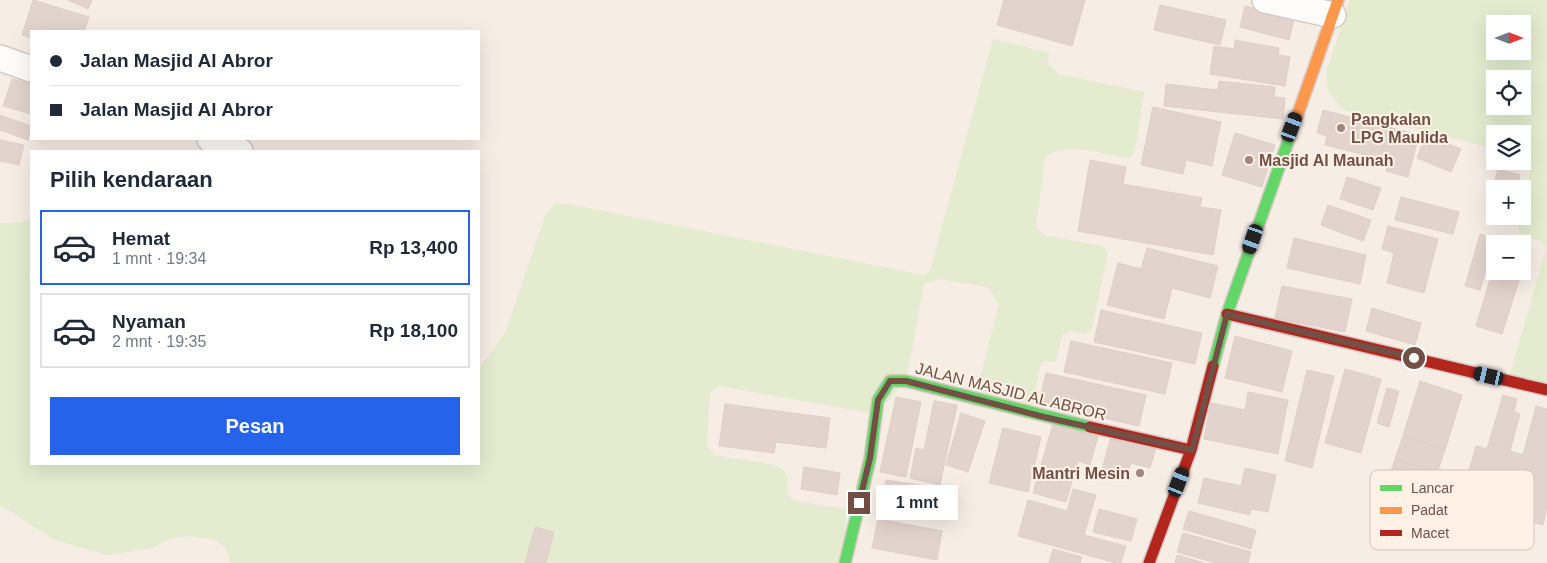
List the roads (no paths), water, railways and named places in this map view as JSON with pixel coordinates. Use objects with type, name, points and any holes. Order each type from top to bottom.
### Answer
[{"type":"street","points":[[1149,563],[1192,450],[1227,314],[1292,127],[1336,8],[1265,0]]},
{"type":"street","points":[[0,58],[30,69]]},
{"type":"street","points":[[212,140],[238,150]]},
{"type":"street","points":[[1227,314],[1547,390]]},
{"type":"street","name":"JALAN MASJID AL ABROR","points":[[845,563],[870,458],[878,400],[890,381],[906,381],[1044,417],[1192,450]]},
{"type":"place","name":"Pangkalan LPG Maulida","points":[[1341,128]]},
{"type":"place","name":"Masjid Al Maunah","points":[[1249,160]]},
{"type":"place","name":"Mantri Mesin","points":[[1140,473]]}]
